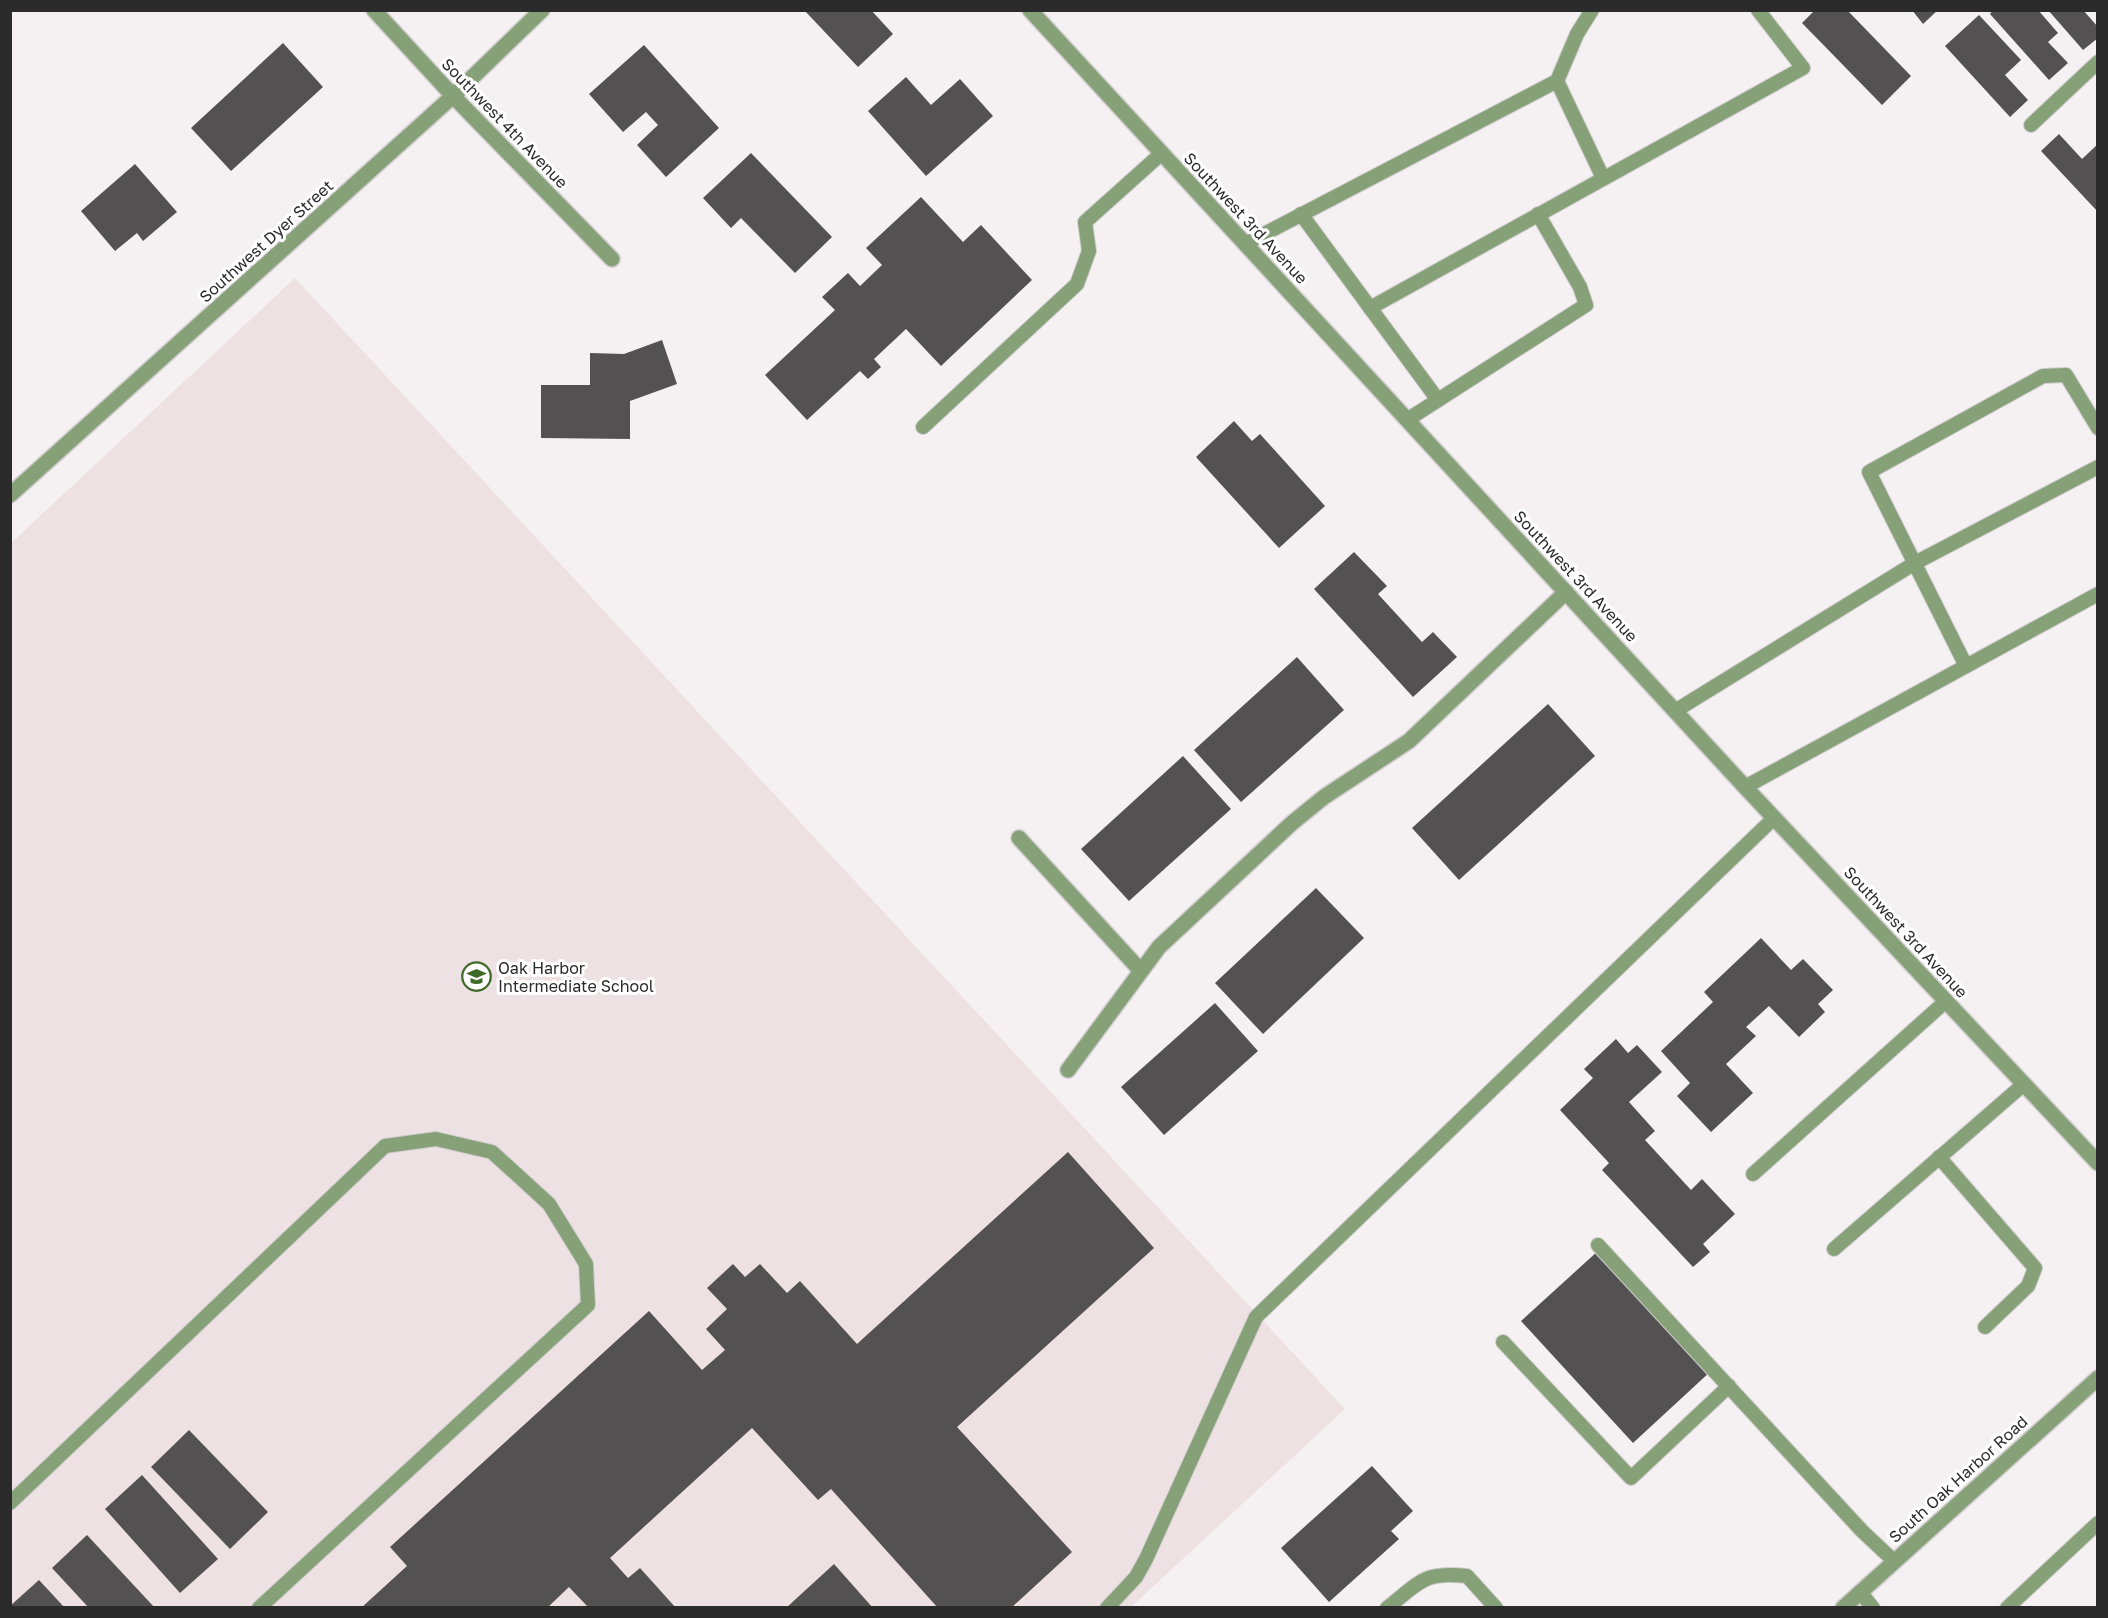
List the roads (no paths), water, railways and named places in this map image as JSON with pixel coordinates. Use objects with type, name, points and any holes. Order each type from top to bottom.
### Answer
[{"type":"street","name":"Southwest 4th Avenue","points":[[374,10],[453,96],[612,259]]},
{"type":"street","name":"Southwest Dyer Street","points":[[10,495],[453,96],[542,10]]},
{"type":"street","name":"Southwest 3rd Avenue","points":[[1030,10],[1745,787],[2097,1163]]},
{"type":"street","points":[[1068,1070],[1159,947],[1292,823],[1324,797],[1409,741],[1566,592]]},
{"type":"street","points":[[1019,838],[1141,971]]},
{"type":"street","name":"South Oak Harbor Road","points":[[1843,1608],[2097,1378]]},
{"type":"lane","points":[[1245,244],[1557,81],[1577,34],[1592,10]]},
{"type":"lane","points":[[1370,308],[1803,68],[1758,10]]},
{"type":"lane","points":[[2031,125],[2097,62]]},
{"type":"lane","points":[[1557,81],[1603,178]]},
{"type":"lane","points":[[923,427],[1077,284],[1089,251],[1085,222],[1162,153]]},
{"type":"lane","points":[[1301,214],[1438,400]]},
{"type":"lane","points":[[1407,420],[1586,305],[1580,286],[1538,214]]},
{"type":"lane","points":[[1966,666],[1869,472],[2043,376],[2066,375],[2097,428]]},
{"type":"lane","points":[[1675,711],[1915,563],[2097,467]]},
{"type":"lane","points":[[1745,787],[2097,594]]},
{"type":"lane","points":[[1107,1608],[1136,1577],[1146,1559],[1256,1317],[1774,818]]},
{"type":"lane","points":[[1753,1174],[1946,1001]]},
{"type":"lane","points":[[1834,1249],[2024,1084]]},
{"type":"lane","points":[[10,1503],[385,1146],[436,1139],[492,1152],[549,1204],[586,1264],[588,1305],[259,1608]]},
{"type":"lane","points":[[1939,1157],[2035,1268],[2028,1286],[1985,1327]]},
{"type":"lane","points":[[1598,1245],[1862,1530],[1894,1561]]},
{"type":"lane","points":[[1503,1342],[1631,1478],[1729,1386]]},
{"type":"lane","points":[[2007,1608],[2097,1523]]},
{"type":"lane","points":[[1387,1608],[1426,1577],[1447,1574],[1467,1576],[1496,1608]]},
{"type":"lane","points":[[1860,1592],[1873,1608]]},
{"type":"place","name":"Oak Harbor Intermediate School","points":[[477,977]]}]
